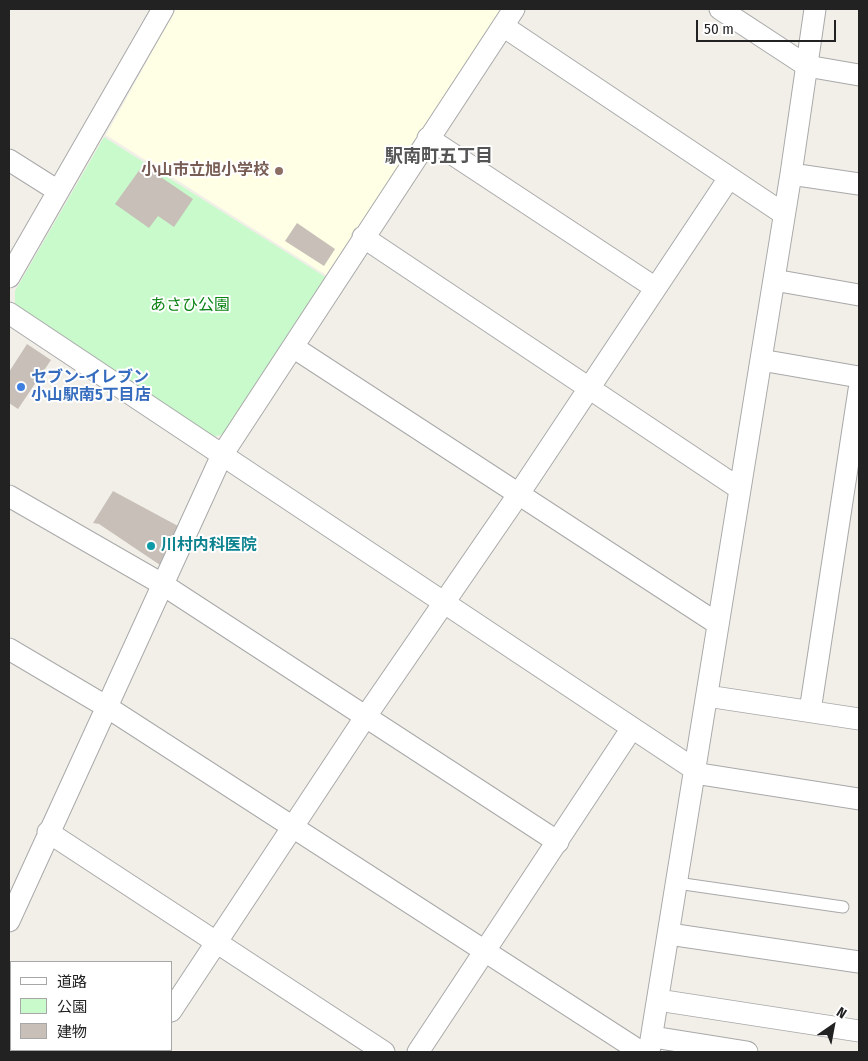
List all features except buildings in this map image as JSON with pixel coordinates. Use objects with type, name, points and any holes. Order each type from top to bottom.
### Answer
[{"type":"street","points":[[9,277],[163,9]]},
{"type":"street","points":[[720,9],[807,66],[859,75]]},
{"type":"street","points":[[648,1047],[669,934],[816,9]]},
{"type":"street","points":[[9,920],[222,455],[508,17],[729,178],[784,214]]},
{"type":"street","points":[[428,138],[654,287]]},
{"type":"street","points":[[9,160],[58,192]]},
{"type":"street","points":[[791,174],[859,184]]},
{"type":"street","points":[[172,1010],[366,716],[518,495],[654,287],[729,178]]},
{"type":"street","points":[[363,237],[740,489]]},
{"type":"street","points":[[774,280],[859,295]]},
{"type":"street","points":[[9,313],[694,771],[859,799]]},
{"type":"street","points":[[293,347],[718,624]]},
{"type":"street","points":[[761,360],[859,376]]},
{"type":"street","points":[[810,711],[859,390]]},
{"type":"street","points":[[9,496],[162,584],[558,842]]},
{"type":"street","points":[[9,648],[107,707],[485,950],[648,1047],[747,1052]]},
{"type":"street","points":[[707,696],[859,719]]},
{"type":"street","points":[[418,1052],[632,728]]},
{"type":"street","points":[[48,832],[384,1052]]},
{"type":"street","points":[[669,934],[859,962]]},
{"type":"street","points":[[658,1000],[859,1031]]},
{"type":"lane","points":[[676,883],[843,907]]},
{"type":"shaded area","name":"小山市立旭小学校","points":[[176,9],[503,9],[326,275],[106,135]]},
{"type":"green space","name":"あさひ公園","points":[[104,137],[327,278],[225,434],[212,437],[15,306],[15,291]]},
{"type":"place","name":"小山市立旭小学校","points":[[279,171]]},
{"type":"place","name":"セブン-イレブン 小山駅南5丁目店","points":[[21,387]]},
{"type":"place","name":"川村内科医院","points":[[151,546]]},
{"type":"district","name":"駅南町五丁目","points":[[439,157]]}]
